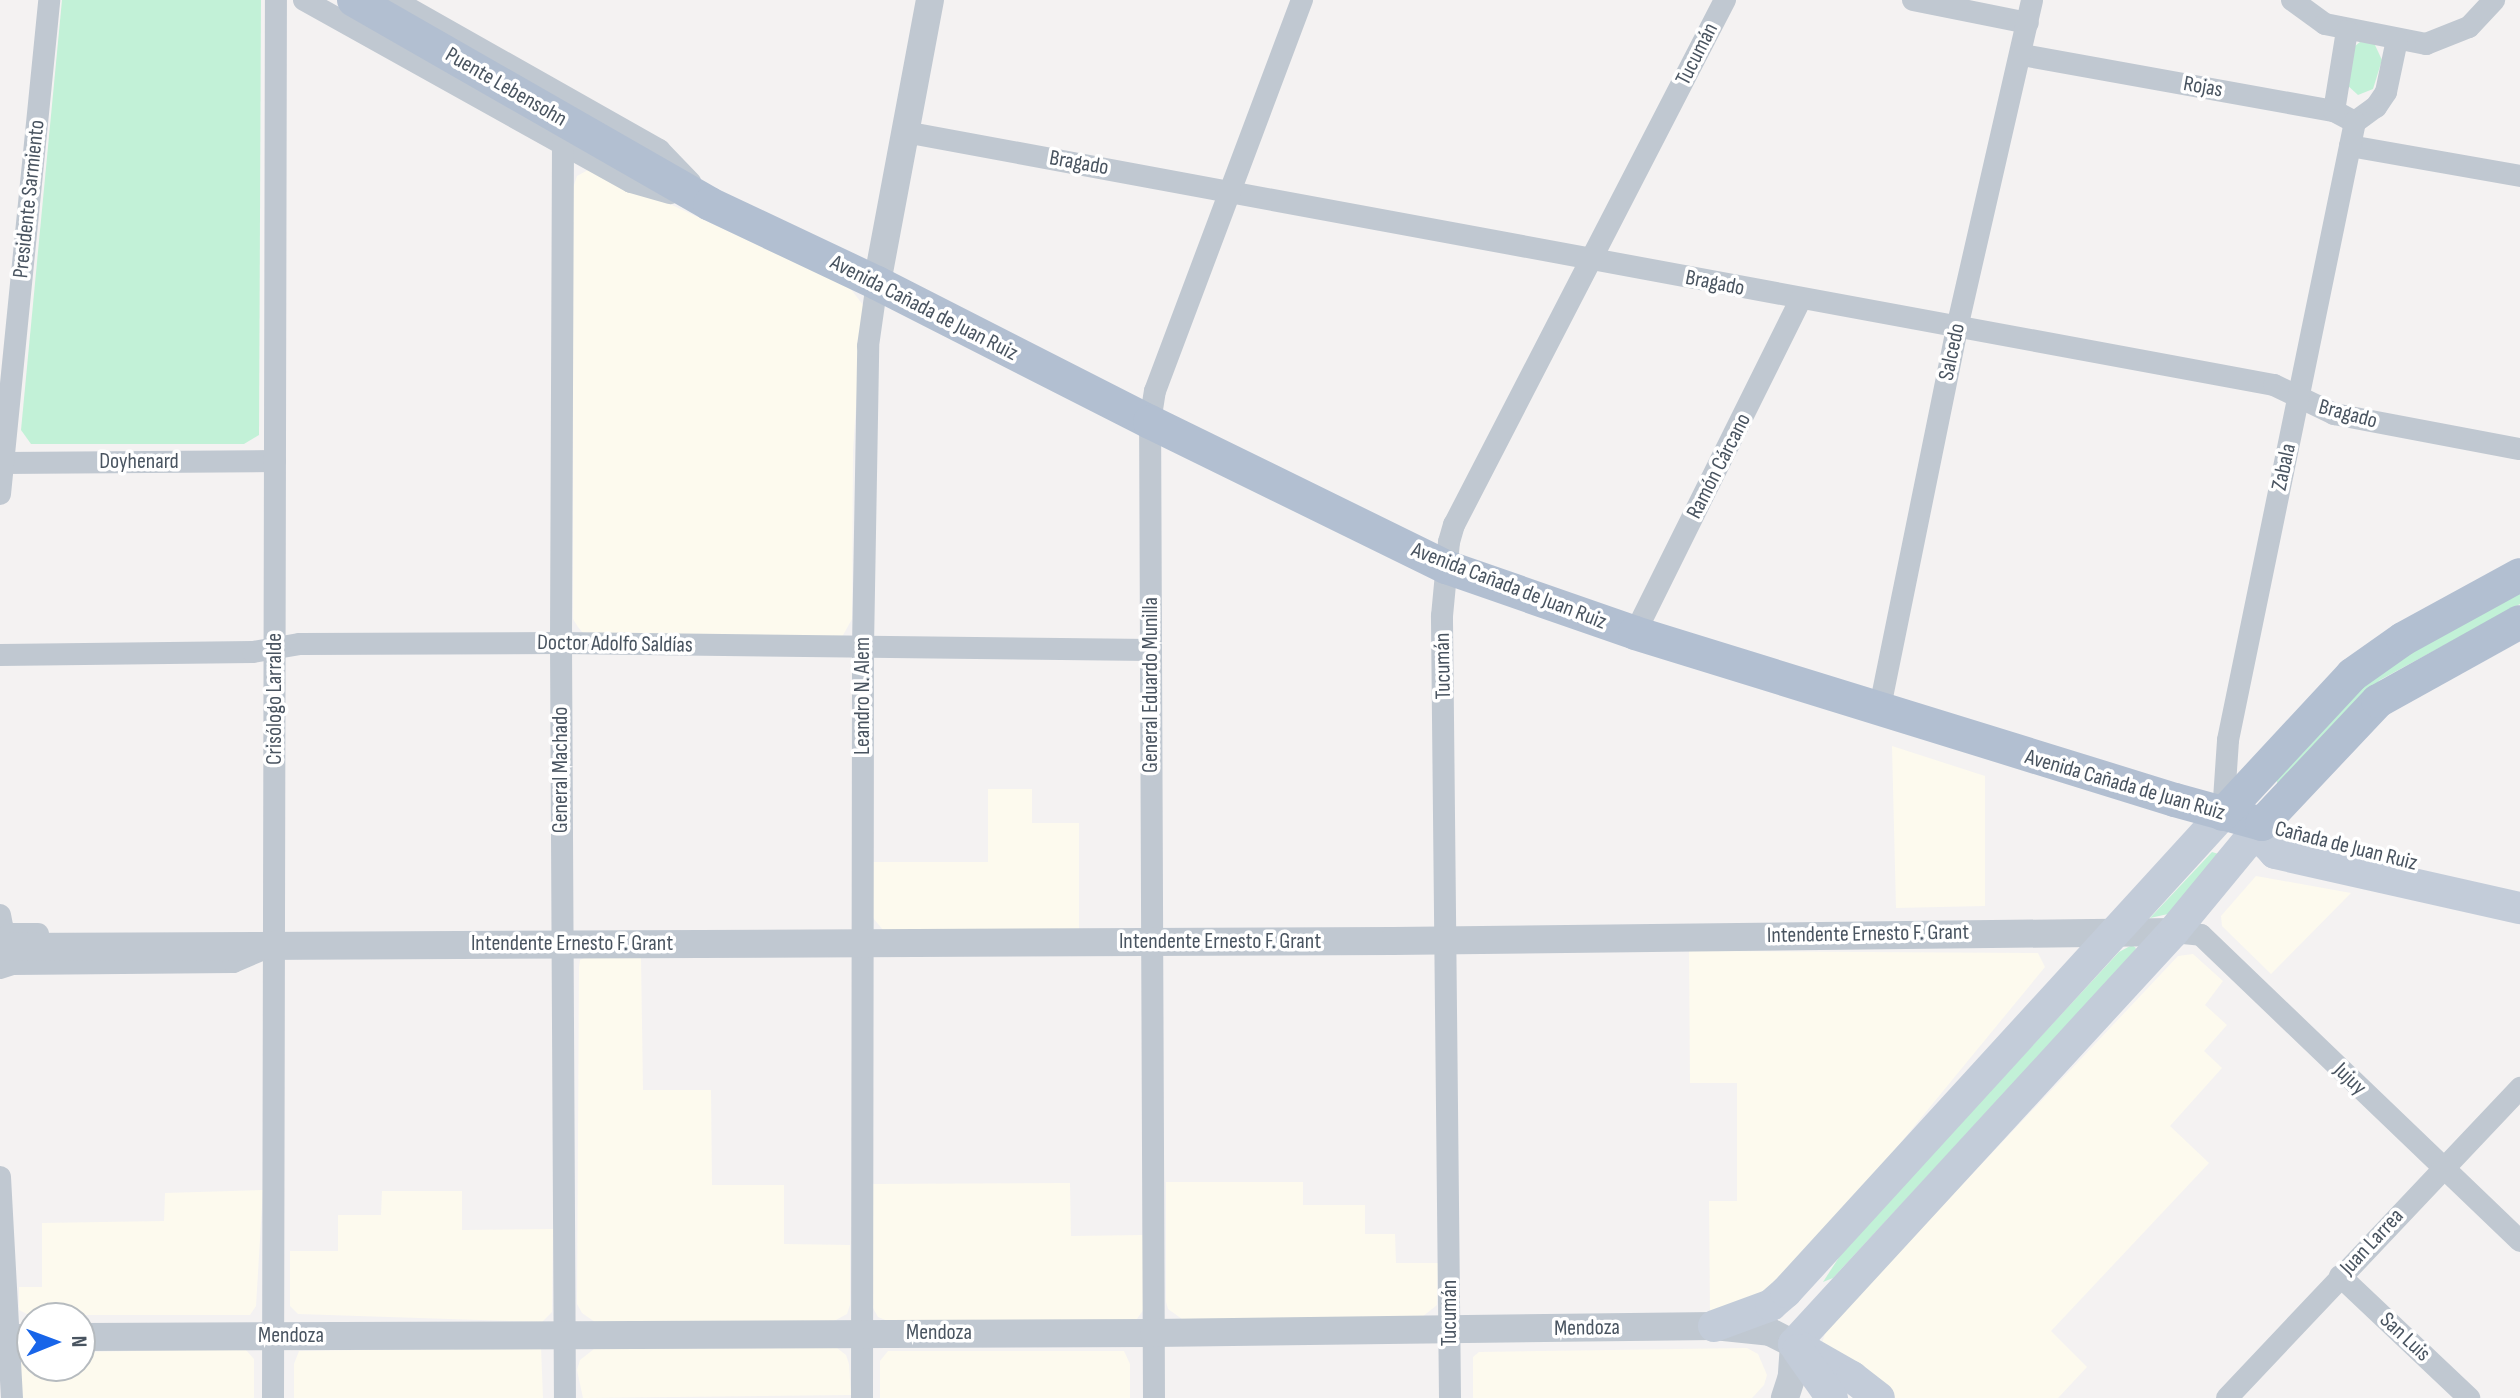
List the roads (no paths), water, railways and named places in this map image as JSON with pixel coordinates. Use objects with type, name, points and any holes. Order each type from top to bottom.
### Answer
[{"type":"main road","name":"Puente Lebensohn","points":[[354,0],[658,175]]},
{"type":"main road","name":"Avenida Cañada de Juan Ruiz","points":[[658,175],[710,204],[877,283],[1150,422],[1446,567],[1635,633],[1880,707],[1975,741],[2262,824]]},
{"type":"main road","points":[[1714,1326],[1771,1305],[2118,933],[2352,675],[2403,639],[2520,575]]},
{"type":"main road","points":[[1794,1344],[2173,932],[2262,824],[2378,701],[2520,622]]},
{"type":"main road","name":"Cañada de Juan Ruiz","points":[[2262,824],[2286,834],[2520,889]]},
{"type":"main road","name":"Cañada de Juan Ruiz","points":[[2262,824],[2267,844],[2275,853],[2520,908]]},
{"type":"main road","points":[[1832,1398],[1794,1344],[1794,1316],[1801,1297],[1835,1239]]},
{"type":"main road","points":[[1794,1344],[1852,1377],[1879,1398]]},
{"type":"street","name":"Presidente Sarmiento","points":[[0,494],[49,0]]},
{"type":"street","name":"Crisólogo Larralde","points":[[273,1398],[271,947],[276,648],[276,0]]},
{"type":"street","name":"Avenida Cañada de Juan Ruiz","points":[[304,0],[631,182],[710,204]]},
{"type":"street","name":"Avenida Cañada de Juan Ruiz","points":[[394,0],[659,150],[710,204]]},
{"type":"street","name":"Leandro N. Alem","points":[[862,1398],[863,647],[868,346],[930,0]]},
{"type":"street","name":"General Eduardo Munilla","points":[[1154,1398],[1150,422],[1155,391],[1302,0]]},
{"type":"street","name":"Tucumán","points":[[1450,1398],[1442,616],[1446,567],[1454,525],[1725,0]]},
{"type":"street","points":[[1913,0],[2028,23]]},
{"type":"street","name":"Salcedo","points":[[1880,707],[1957,328],[2022,55],[2032,0]]},
{"type":"street","points":[[2292,0],[2325,24],[2347,31],[2426,44],[2469,27],[2494,0]]},
{"type":"street","points":[[2334,111],[2347,31]]},
{"type":"street","points":[[2355,122],[2376,107],[2386,92],[2397,40]]},
{"type":"street","name":"Rojas","points":[[2022,55],[2334,111],[2355,122]]},
{"type":"street","name":"Zabala","points":[[2223,814],[2228,740],[2355,122]]},
{"type":"street","name":"Bragado","points":[[905,132],[2274,385],[2334,414],[2520,449]]},
{"type":"street","name":"General Machado","points":[[563,142],[561,643],[565,1398]]},
{"type":"street","points":[[2350,146],[2520,176]]},
{"type":"street","name":"Ramón Cárcano","points":[[1635,633],[1801,299]]},
{"type":"street","name":"Doyhenard","points":[[3,463],[275,461]]},
{"type":"street","name":"Doctor Adolfo Saldías","points":[[2,646],[53,643],[80,654],[253,652],[300,644],[561,643],[1151,650]]},
{"type":"street","name":"Doctor Adolfo Saldías","points":[[0,670],[54,666],[80,654]]},
{"type":"street","name":"Intendente Ernesto F. Grant","points":[[0,915],[3,930],[10,934],[232,933],[271,947]]},
{"type":"street","name":"Intendente Ernesto F. Grant","points":[[0,947],[1447,941],[2173,932]]},
{"type":"street","name":"Jujuy","points":[[2173,932],[2201,935],[2520,1241]]},
{"type":"street","name":"Intendente Ernesto F. Grant","points":[[0,968],[12,964],[233,962],[271,947]]},
{"type":"street","name":"Juan Larrea","points":[[2227,1398],[2520,1088]]},
{"type":"street","points":[[0,1177],[14,1338],[12,1398]]},
{"type":"street","name":"San Luis","points":[[2340,1276],[2469,1398]]},
{"type":"street","name":"Mendoza","points":[[96,1337],[1154,1333],[1714,1326],[1770,1332],[1794,1344]]},
{"type":"street","points":[[1785,1398],[1792,1376],[1794,1344]]}]
